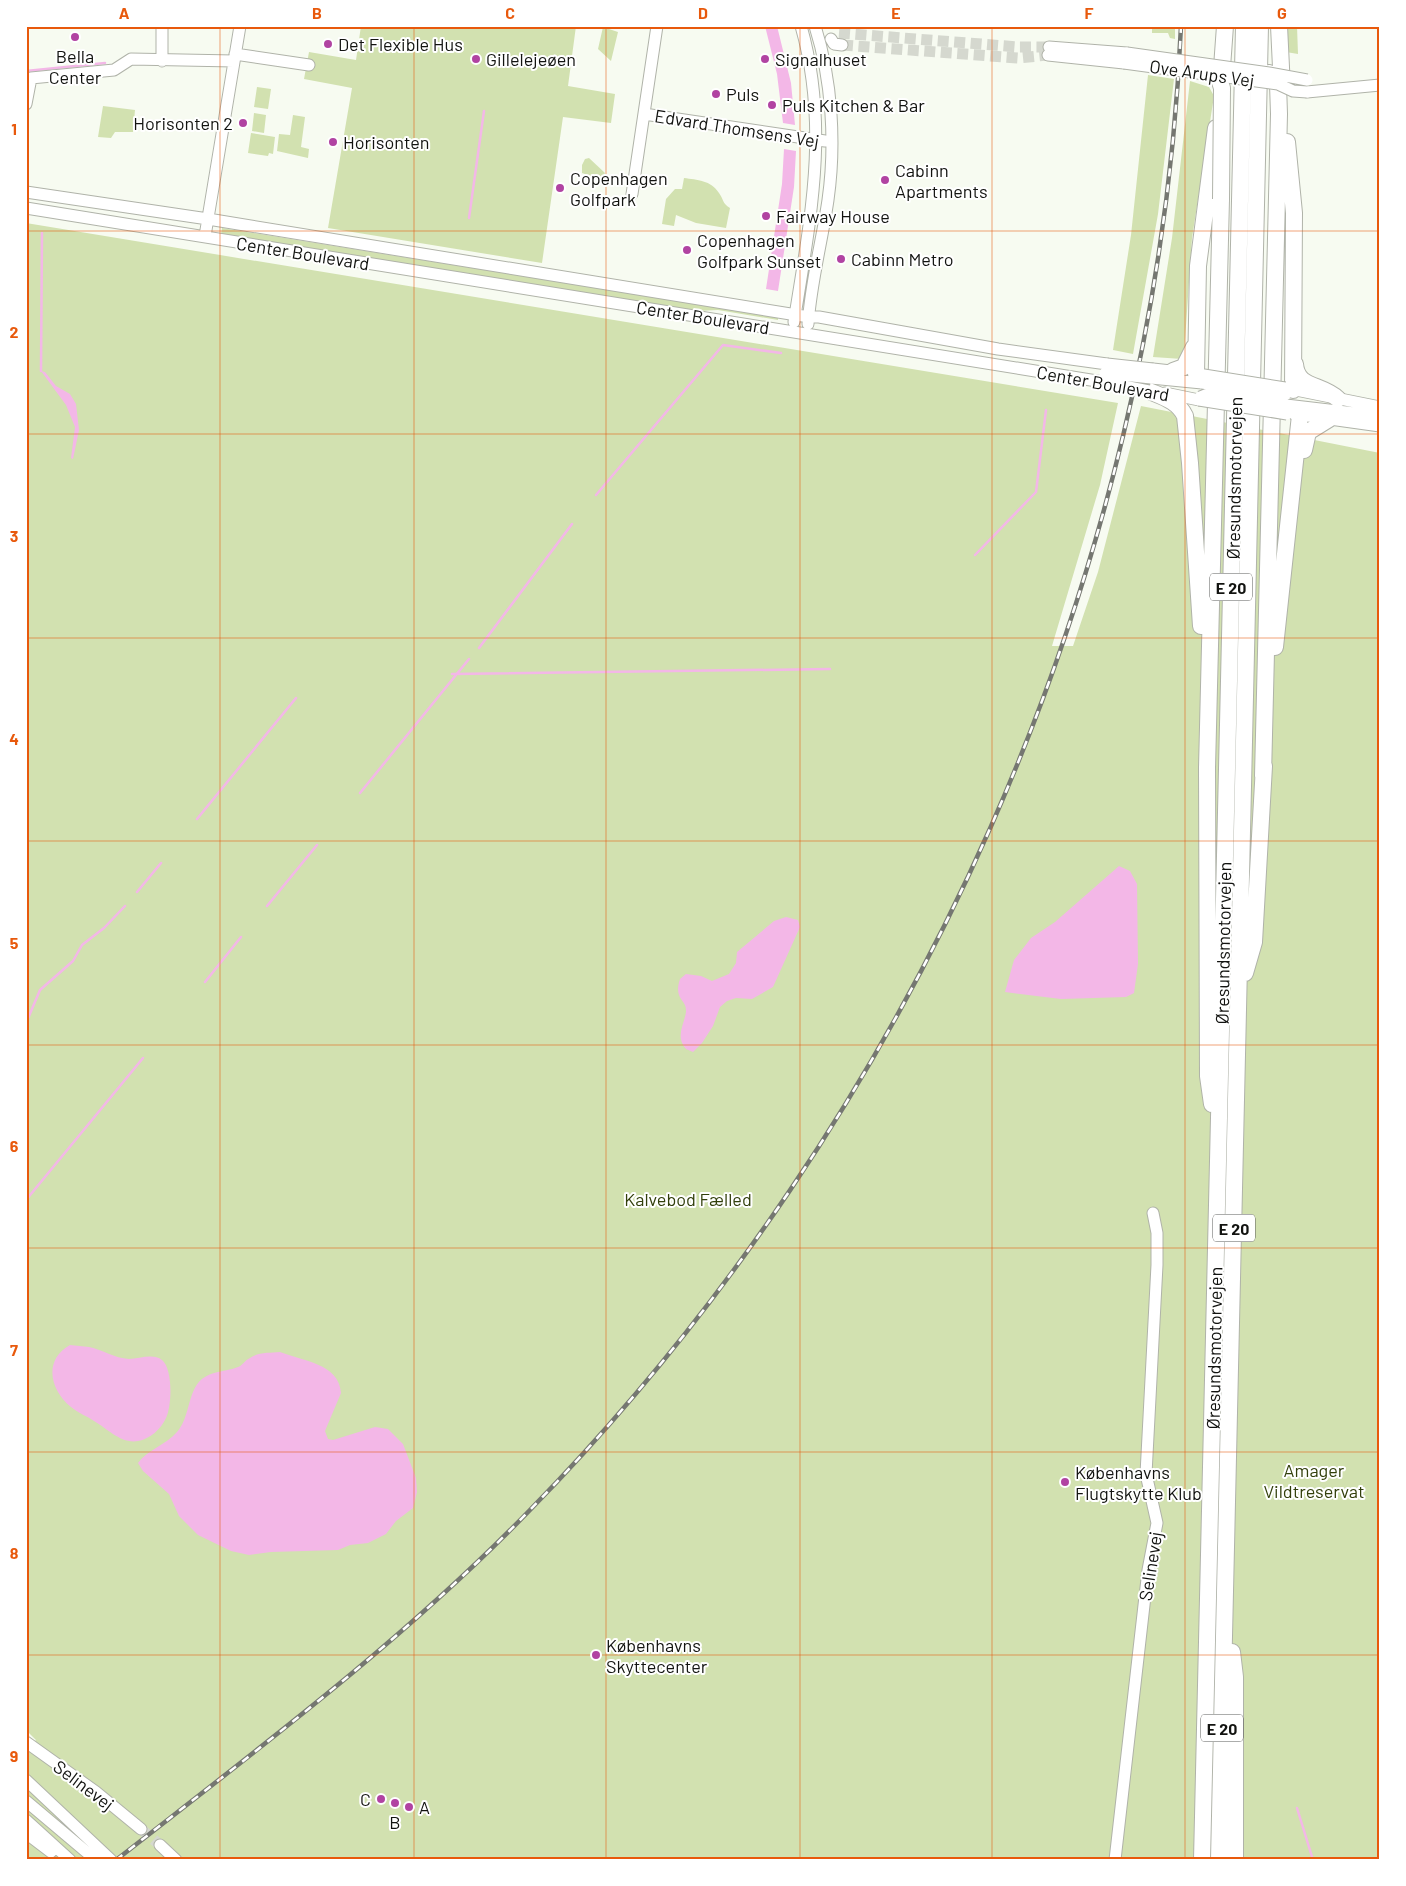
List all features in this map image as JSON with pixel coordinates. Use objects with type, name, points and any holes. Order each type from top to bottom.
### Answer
[{"type":"highway","points":[[1200,379],[1196,343],[1198,266],[1213,152],[1225,26]]},
{"type":"highway","name":"Øresundsmotorvejen","points":[[1202,1860],[1244,26]]},
{"type":"highway","name":"Øresundsmotorvejen","points":[[1220,1860],[1260,26]]},
{"type":"highway","points":[[1263,776],[1286,560],[1293,343],[1294,213],[1280,67],[1279,26]]},
{"type":"highway","points":[[1212,74],[1219,80],[1222,88],[1207,768],[1208,1076],[1219,1148]]},
{"type":"highway","points":[[1239,994],[1254,942],[1263,776],[1277,208],[1274,78]]},
{"type":"highway","points":[[1173,371],[1184,367],[1189,361],[1196,343]]},
{"type":"highway","points":[[1293,343],[1298,377],[1304,383],[1329,390],[1338,399]]},
{"type":"highway","points":[[1151,379],[1181,408],[1185,416],[1190,463],[1207,768]]},
{"type":"highway","points":[[1190,463],[1198,399]]},
{"type":"highway","points":[[1286,560],[1297,522],[1305,438],[1308,432],[1329,420]]},
{"type":"highway","points":[[1225,1597],[1235,1677],[1235,1860]]},
{"type":"street","points":[[162,26],[162,61]]},
{"type":"street","points":[[205,236],[240,26]]},
{"type":"street","name":"Edvard Thomsens Vej","points":[[632,194],[656,26]]},
{"type":"street","points":[[815,26],[833,40]]},
{"type":"street","points":[[793,331],[813,196],[817,140],[812,77],[802,32],[833,40]]},
{"type":"street","points":[[808,333],[829,198],[831,142],[825,64],[833,40]]},
{"type":"street","name":"Ove Arups Vej","points":[[1048,51],[1126,58],[1274,78],[1286,88],[1307,92],[1380,85]]},
{"type":"street","points":[[26,104],[31,78],[114,70],[130,59],[162,61],[235,58],[309,65]]},
{"type":"street","name":"Ove Arups Vej","points":[[1126,58],[1212,74],[1307,80],[1324,87],[1354,88]]},
{"type":"street","name":"Edvard Thomsens Vej","points":[[644,114],[831,142]]},
{"type":"street","name":"Center Boulevard","points":[[26,192],[208,219],[795,315],[819,316],[998,349],[1105,373],[1151,379],[1198,399],[1291,402],[1338,399],[1380,407]]},
{"type":"street","name":"Center Boulevard","points":[[26,208],[1053,373],[1105,373],[1151,379],[1173,371],[1291,402],[1329,420],[1380,426]]},
{"type":"street","points":[[1151,379],[1200,379],[1198,399]]},
{"type":"street","points":[[1291,402],[1380,416]]},
{"type":"street","name":"Selinevej","points":[[1115,1860],[1148,1570],[1157,1523],[1146,1474],[1157,1233],[1153,1213]]},
{"type":"street","name":"Selinevej","points":[[26,1742],[96,1792],[141,1829]]},
{"type":"street","points":[[26,1780],[111,1860]]},
{"type":"street","points":[[26,1801],[96,1860]]},
{"type":"street","points":[[26,1820],[70,1860]]},
{"type":"street","points":[[26,1833],[62,1860]]},
{"type":"street","points":[[160,1845],[176,1860]]},
{"type":"green space","points":[[361,26],[576,26],[568,86],[615,94],[611,123],[563,117],[542,263],[328,228],[352,88],[304,79],[309,52],[356,60]]},
{"type":"green space","points":[[1152,26],[1175,26],[1175,39],[1170,38],[1168,33],[1152,33]]},
{"type":"green space","points":[[1285,26],[1297,26],[1298,54],[1286,52]]},
{"type":"green space","points":[[603,27],[618,32],[611,61],[598,49]]},
{"type":"green space","points":[[1148,75],[1174,79],[1158,214],[1133,354],[1113,350],[1131,235]]},
{"type":"green space","points":[[1190,81],[1209,87],[1214,96],[1192,238],[1184,355],[1182,359],[1153,357],[1172,238]]},
{"type":"green space","points":[[257,87],[271,89],[268,109],[254,107]]},
{"type":"green space","points":[[103,106],[135,110],[133,132],[115,132],[111,138],[98,137]]},
{"type":"green space","points":[[254,113],[266,115],[264,133],[252,131]]},
{"type":"green space","points":[[293,115],[305,117],[301,147],[309,149],[308,158],[277,151],[279,134],[290,135]]},
{"type":"green space","points":[[251,133],[275,137],[273,154],[269,153],[268,156],[248,153]]},
{"type":"green space","points":[[589,158],[605,173],[603,177],[593,177],[582,173],[582,165],[585,159]]},
{"type":"green space","points":[[684,178],[703,181],[716,189],[724,203],[730,208],[726,228],[696,223],[676,215],[674,226],[662,224],[666,199],[675,189],[682,189]]},
{"type":"green space","name":"Kalvebod Fælled","points":[[26,223],[1118,403],[1100,485],[1052,646],[1073,646],[1098,572],[1141,406],[1380,453],[1380,1860],[26,1860],[26,1751],[36,1740],[26,1730]]},
{"type":"green space","points":[[222,228],[778,317],[778,320],[718,310],[697,311],[221,234]]},
{"type":"shaded area","points":[[765,26],[777,26],[791,83],[795,125],[783,123],[777,74]]},
{"type":"shaded area","points":[[784,149],[796,151],[794,187],[778,291],[766,289],[782,184]]},
{"type":"shaded area","points":[[41,371],[45,372],[56,386],[70,394],[76,404],[79,430],[73,459],[71,458],[75,427],[66,405]]},
{"type":"shaded area","points":[[1119,866],[1130,871],[1137,884],[1138,964],[1134,993],[1126,997],[1061,999],[1005,992],[1014,960],[1031,938],[1055,922]]},
{"type":"shaded area","points":[[786,917],[798,920],[800,927],[773,987],[752,999],[736,998],[727,1001],[720,1007],[713,1026],[702,1043],[693,1052],[686,1049],[681,1040],[686,1008],[678,991],[680,979],[686,974],[701,976],[712,981],[729,974],[736,963],[737,952],[774,921]]},
{"type":"shaded area","points":[[70,1345],[89,1347],[113,1356],[129,1359],[154,1357],[162,1360],[166,1365],[170,1379],[170,1397],[166,1418],[158,1430],[142,1440],[126,1440],[71,1407],[58,1392],[52,1375],[56,1359],[61,1351]]},
{"type":"shaded area","points":[[280,1352],[327,1369],[339,1383],[341,1393],[325,1431],[328,1439],[333,1440],[375,1427],[388,1429],[403,1444],[416,1478],[417,1492],[413,1508],[396,1521],[386,1534],[368,1543],[350,1545],[338,1550],[271,1552],[249,1555],[231,1551],[198,1535],[179,1516],[169,1494],[143,1471],[138,1463],[146,1455],[173,1437],[181,1427],[193,1391],[205,1377],[232,1369],[257,1355]]},
{"type":"waterway","points":[[26,71],[105,63]]},
{"type":"waterway","points":[[469,218],[484,111]]},
{"type":"waterway","points":[[41,371],[42,233]]},
{"type":"waterway","points":[[596,495],[723,345],[781,353]]},
{"type":"waterway","points":[[975,555],[1036,492],[1046,410]]},
{"type":"waterway","points":[[479,648],[572,524]]},
{"type":"waterway","points":[[360,793],[469,659]]},
{"type":"waterway","points":[[452,674],[830,669]]},
{"type":"waterway","points":[[197,819],[296,698]]},
{"type":"waterway","points":[[267,906],[317,845]]},
{"type":"waterway","points":[[137,892],[161,863]]},
{"type":"waterway","points":[[26,1023],[40,990],[73,961],[82,945],[104,928],[125,906]]},
{"type":"waterway","points":[[205,982],[241,937]]},
{"type":"waterway","points":[[26,1200],[143,1058]]},
{"type":"waterway","points":[[1297,1808],[1313,1860]]},
{"type":"tunnel","points":[[839,33],[1019,47],[1049,47]]},
{"type":"tunnel","points":[[842,45],[1018,58],[1048,55]]},
{"type":"tunnel","points":[[141,1829],[160,1845]]},
{"type":"railway","points":[[116,1860],[328,1693],[431,1605],[529,1511],[667,1357],[790,1190],[898,1014],[990,828],[1066,635],[1123,436],[1162,232],[1181,26]]},
{"type":"place","name":"Bella Center","points":[[75,37]]},
{"type":"place","name":"Det Flexible Hus","points":[[328,44]]},
{"type":"place","name":"Gillelejeøen","points":[[476,59]]},
{"type":"place","name":"Signalhuset","points":[[765,59]]},
{"type":"place","name":"Puls","points":[[716,94]]},
{"type":"place","name":"Puls Kitchen & Bar","points":[[772,105]]},
{"type":"place","name":"Horisonten 2","points":[[243,123]]},
{"type":"place","name":"Horisonten","points":[[333,142]]},
{"type":"place","name":"Cabinn Apartments","points":[[885,180]]},
{"type":"place","name":"Copenhagen Golfpark","points":[[560,188]]},
{"type":"place","name":"Fairway House","points":[[766,216]]},
{"type":"place","name":"Copenhagen Golfpark Sunset","points":[[687,250]]},
{"type":"place","name":"Cabinn Metro","points":[[841,259]]},
{"type":"place","name":"Københavns Flugtskytte Klub","points":[[1065,1482]]},
{"type":"place","name":"Københavns Skyttecenter","points":[[596,1655]]},
{"type":"place","name":"C","points":[[381,1799]]},
{"type":"place","name":"B","points":[[395,1803]]},
{"type":"place","name":"A","points":[[409,1807]]},
{"type":"park label","name":"Amager Vildtreservat","points":[[1314,1480]]}]
